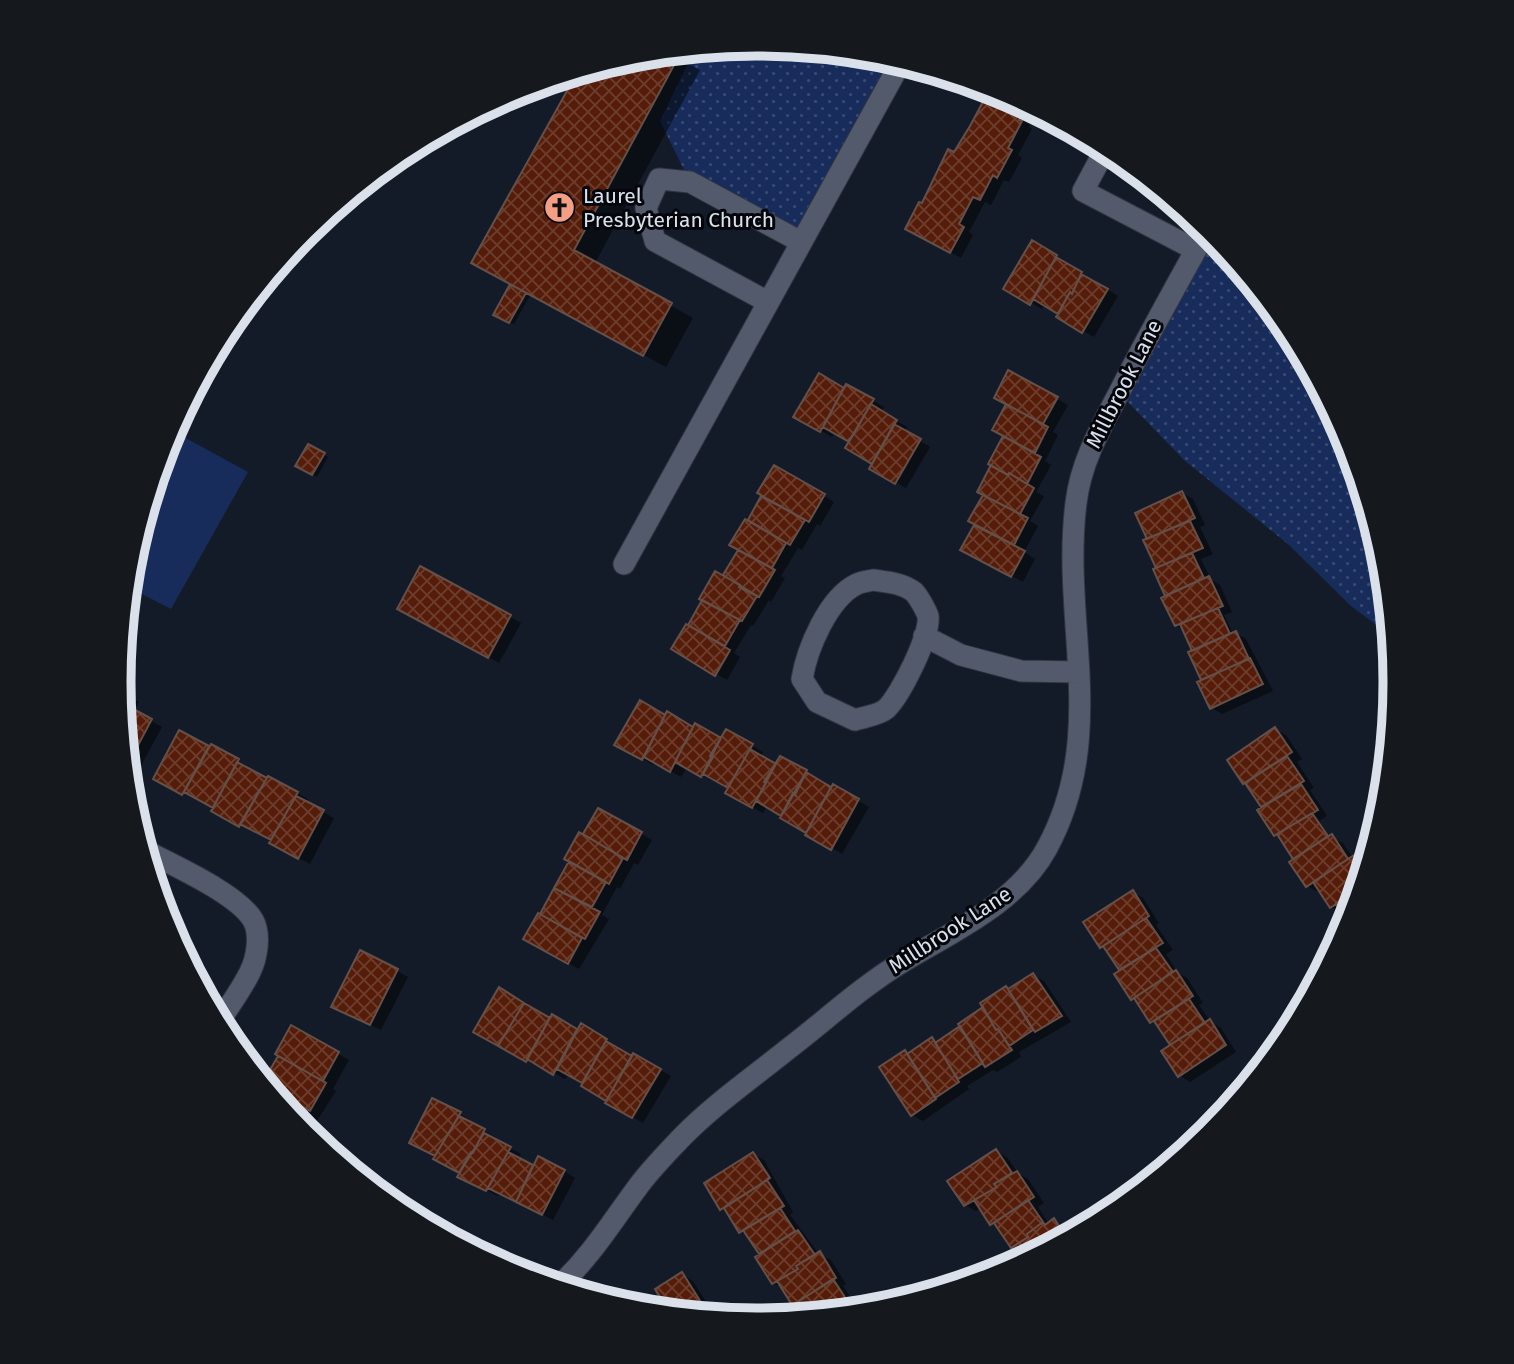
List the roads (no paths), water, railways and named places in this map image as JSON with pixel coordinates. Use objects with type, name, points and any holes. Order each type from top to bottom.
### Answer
[{"type":"street","points":[[624,564],[896,72]]},
{"type":"street","points":[[1100,159],[1083,191],[1196,250]]},
{"type":"street","points":[[768,302],[655,241],[646,208],[659,179],[690,182],[801,242]]},
{"type":"street","name":"Millbrook Lane","points":[[567,1278],[605,1236],[638,1187],[683,1136],[884,973],[983,914],[1012,891],[1046,849],[1067,801],[1076,763],[1082,711],[1074,543],[1079,479],[1087,455],[1201,240]]},
{"type":"street","points":[[873,580],[895,583],[915,593],[928,617],[925,636],[915,663],[884,711],[855,720],[817,702],[802,679],[811,647],[828,614],[843,594],[857,584],[873,580]]},
{"type":"street","points":[[925,636],[961,655],[1012,669],[1079,672]]},
{"type":"street","points":[[156,857],[222,893],[253,920],[256,951],[250,972],[225,1012]]},
{"type":"place","name":"Laurel Presbyterian Church","points":[[560,208]]}]
